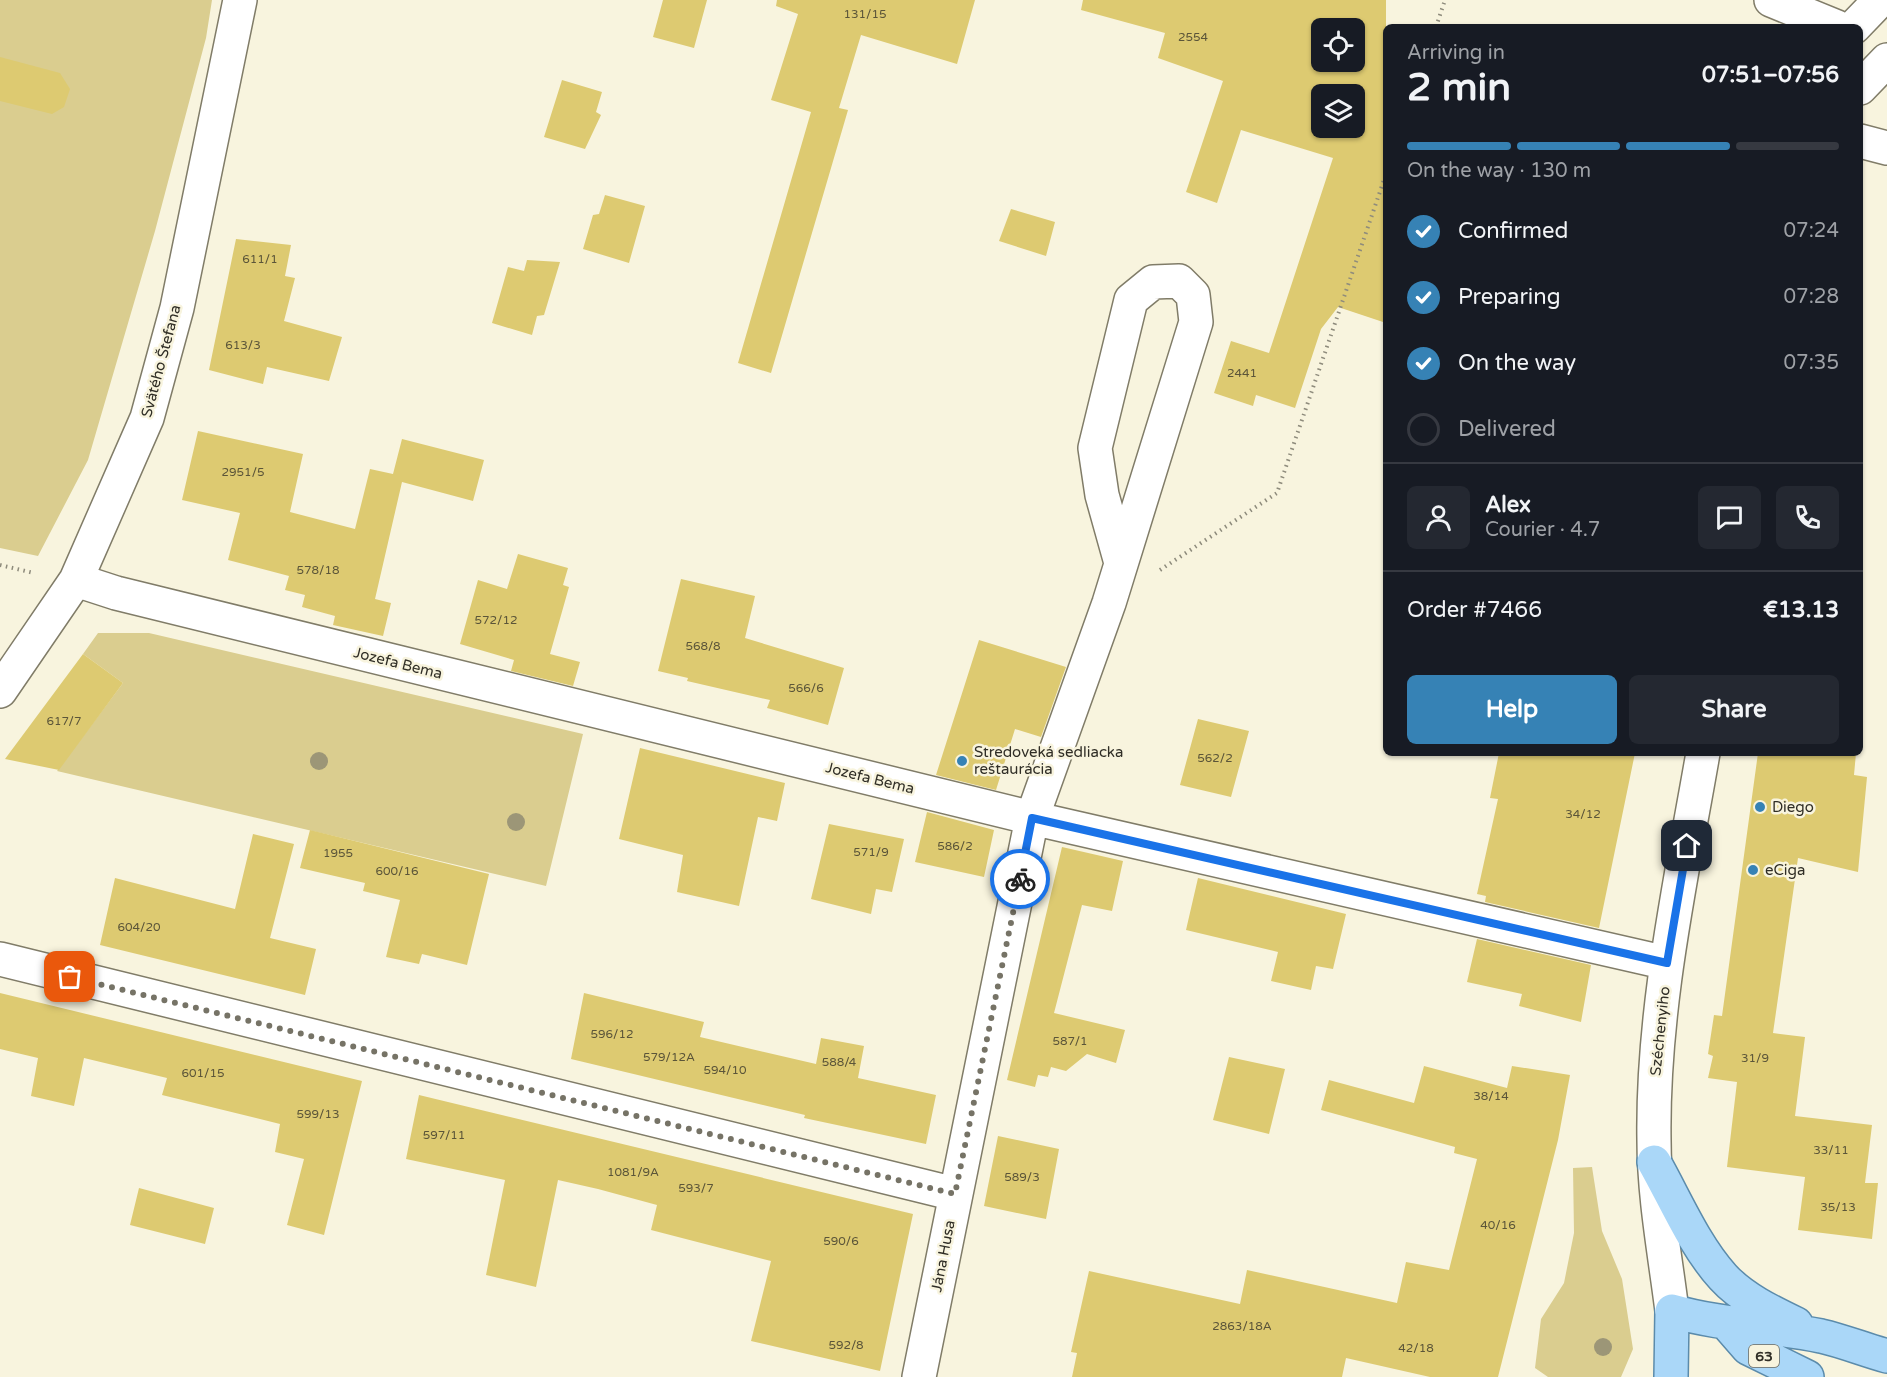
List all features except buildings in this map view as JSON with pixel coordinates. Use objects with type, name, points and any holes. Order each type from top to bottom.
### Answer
[{"type":"main road","points":[[1654,1162],[1704,1251],[1723,1278],[1777,1315],[1822,1337]]},
{"type":"main road","points":[[1671,1377],[1672,1311]]},
{"type":"main road","name":"63","points":[[1672,1311],[1728,1325],[1763,1327],[1822,1337],[1887,1356]]},
{"type":"main road","name":"63","points":[[1728,1325],[1748,1348],[1807,1377]]},
{"type":"main road","points":[[1769,1377],[1798,1377]]},
{"type":"street","name":"Svätého Štefana","points":[[0,692],[76,580],[147,418],[177,308],[240,0]]},
{"type":"street","points":[[1770,0],[1830,24]]},
{"type":"street","points":[[1857,24],[1880,0]]},
{"type":"street","points":[[1863,85],[1887,60]]},
{"type":"street","points":[[1863,142],[1887,148]]},
{"type":"street","name":"Jána Husa","points":[[919,1377],[1032,818],[1121,562],[1196,322],[1193,295],[1179,281],[1153,282],[1131,300],[1095,448],[1102,495],[1121,562]]},
{"type":"street","name":"Jozefa Bema","points":[[76,580],[185,610],[1032,818],[1667,963]]},
{"type":"street","name":"Széchenyiho","points":[[1672,1311],[1654,1162],[1655,1086],[1667,963],[1702,756]]},
{"type":"street","points":[[0,959],[955,1194]]},
{"type":"path","points":[[1437,24],[1445,0]]},
{"type":"path","points":[[1158,571],[1277,493],[1383,183]]},
{"type":"shaded area","points":[[0,0],[212,0],[206,38],[155,231],[88,460],[38,556],[0,548]]},
{"type":"shaded area","points":[[98,633],[149,633],[583,734],[546,886],[57,771],[123,683],[83,654]]},
{"type":"shaded area","points":[[1592,1167],[1602,1231],[1622,1279],[1633,1349],[1621,1377],[1548,1377],[1535,1368],[1541,1319],[1564,1283],[1574,1233],[1573,1168]]},
{"type":"way so far","points":[[70,977],[955,1194],[1020,879]]},
{"type":"place","name":"Stredoveká sedliacka reštaurácia","points":[[962,761]]},
{"type":"place","name":"Diego","points":[[1760,807]]},
{"type":"place","name":"eCiga","points":[[1753,870]]},
{"type":"route","points":[[1020,879],[1032,818],[1606,947],[1667,963],[1687,846]]}]
